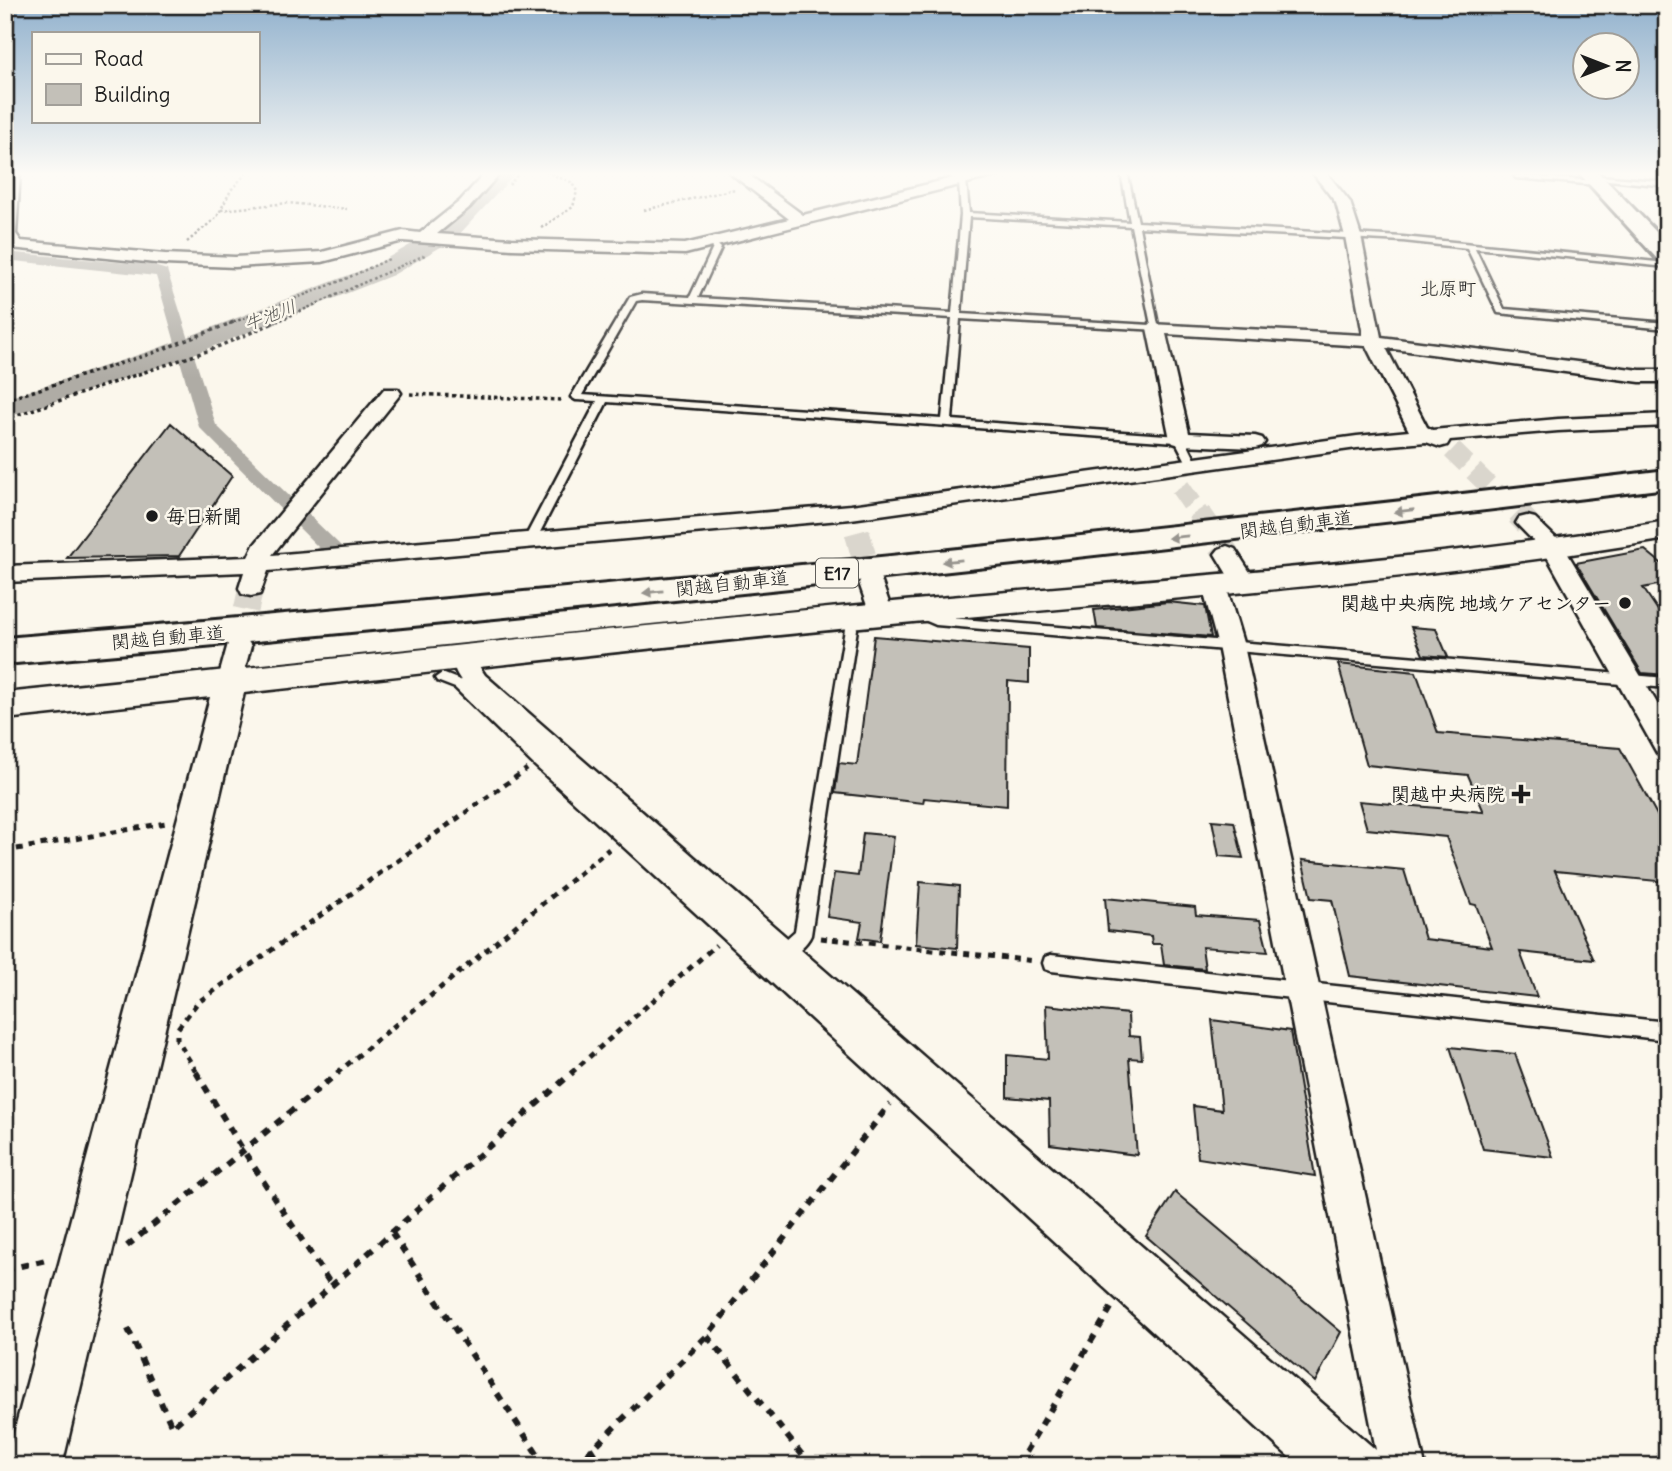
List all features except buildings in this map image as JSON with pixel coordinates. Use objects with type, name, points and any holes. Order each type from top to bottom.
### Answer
[{"type":"main road","points":[[1651,241],[1667,257]]},
{"type":"main road","name":"関越自動車道","points":[[5,626],[814,552],[1248,507],[1667,458]]},
{"type":"main road","name":"関越自動車道","points":[[5,651],[511,606],[1206,535],[1667,479]]},
{"type":"street","points":[[8,242],[165,259],[235,262],[304,259],[383,241]]},
{"type":"street","points":[[473,241],[656,250],[685,249],[722,241]]},
{"type":"street","points":[[1354,241],[1373,341],[1419,431],[1452,450]]},
{"type":"street","points":[[1295,449],[1278,443],[1180,439],[1156,328],[1373,341],[1640,376],[1667,376]]},
{"type":"street","points":[[251,588],[262,550],[391,393]]},
{"type":"street","points":[[5,574],[257,564],[531,538],[854,522],[935,502],[1295,449],[1558,425],[1667,420]]},
{"type":"street","points":[[1164,467],[1180,488]]},
{"type":"street","points":[[1527,523],[1554,549],[1667,745]]},
{"type":"street","points":[[454,667],[849,617],[1428,565],[1554,549],[1667,530]]},
{"type":"street","points":[[1227,554],[1231,646],[1402,1466]]},
{"type":"street","points":[[871,583],[881,614]]},
{"type":"street","points":[[33,1466],[85,1251],[158,1035],[196,818],[234,664]]},
{"type":"street","points":[[5,706],[234,664],[467,667],[476,682],[793,944],[1359,1466]]},
{"type":"lane","points":[[947,421],[962,241]]},
{"type":"lane","points":[[1139,241],[1156,328],[642,297],[633,299],[576,397],[1180,439],[1192,463]]},
{"type":"lane","points":[[1407,241],[1667,265]]},
{"type":"lane","points":[[693,300],[717,248],[713,243]]},
{"type":"lane","points":[[1470,246],[1501,311],[1667,326]]},
{"type":"lane","points":[[531,538],[604,398]]},
{"type":"lane","points":[[922,610],[926,616],[936,621],[1667,683]]},
{"type":"lane","points":[[793,944],[851,629],[849,617]]},
{"type":"lane","points":[[454,667],[460,685],[539,761],[1316,1466]]},
{"type":"lane","points":[[1051,963],[1667,1031]]},
{"type":"path","points":[[165,259],[188,241]]},
{"type":"path","points":[[5,401],[153,353],[343,280],[421,241]]},
{"type":"path","points":[[5,419],[210,350],[356,288],[451,241]]},
{"type":"path","points":[[512,244],[518,241]]},
{"type":"path","points":[[391,393],[568,400],[576,397]]},
{"type":"path","points":[[158,1035],[187,1014],[197,1003],[539,761]]},
{"type":"path","points":[[5,851],[196,818]]},
{"type":"path","points":[[85,1251],[106,1253],[124,1248],[623,837]]},
{"type":"path","points":[[128,1329],[172,1427],[729,933]]},
{"type":"path","points":[[793,944],[1051,963]]},
{"type":"path","points":[[158,1035],[177,1040],[243,1150],[333,1286]]},
{"type":"path","points":[[575,1466],[590,1448],[707,1336],[902,1089]]},
{"type":"path","points":[[392,1233],[545,1466]]},
{"type":"path","points":[[1017,1466],[1122,1289]]},
{"type":"path","points":[[707,1336],[811,1466]]},
{"type":"path","points":[[590,1448],[602,1466]]},
{"type":"waterway","name":"牛池川","points":[[5,409],[166,355],[384,270],[435,241]]},
{"type":"waterway","points":[[5,256],[151,269],[162,273],[208,427],[334,551]]},
{"type":"tunnel","points":[[1452,450],[1520,516]]},
{"type":"tunnel","points":[[1180,487],[1200,516]]},
{"type":"tunnel","points":[[1199,514],[1227,554]]},
{"type":"tunnel","points":[[1520,516],[1527,523]]},
{"type":"tunnel","points":[[857,532],[871,583]]},
{"type":"tunnel","points":[[238,646],[251,588]]},
{"type":"place","name":"毎日新聞","points":[[152,516]]},
{"type":"place","name":"関越中央病院 地域ケアセンター","points":[[1625,603]]},
{"type":"place","name":"関越中央病院","points":[[1521,794]]},
{"type":"district","name":"北原町","points":[[1448,288]]}]
